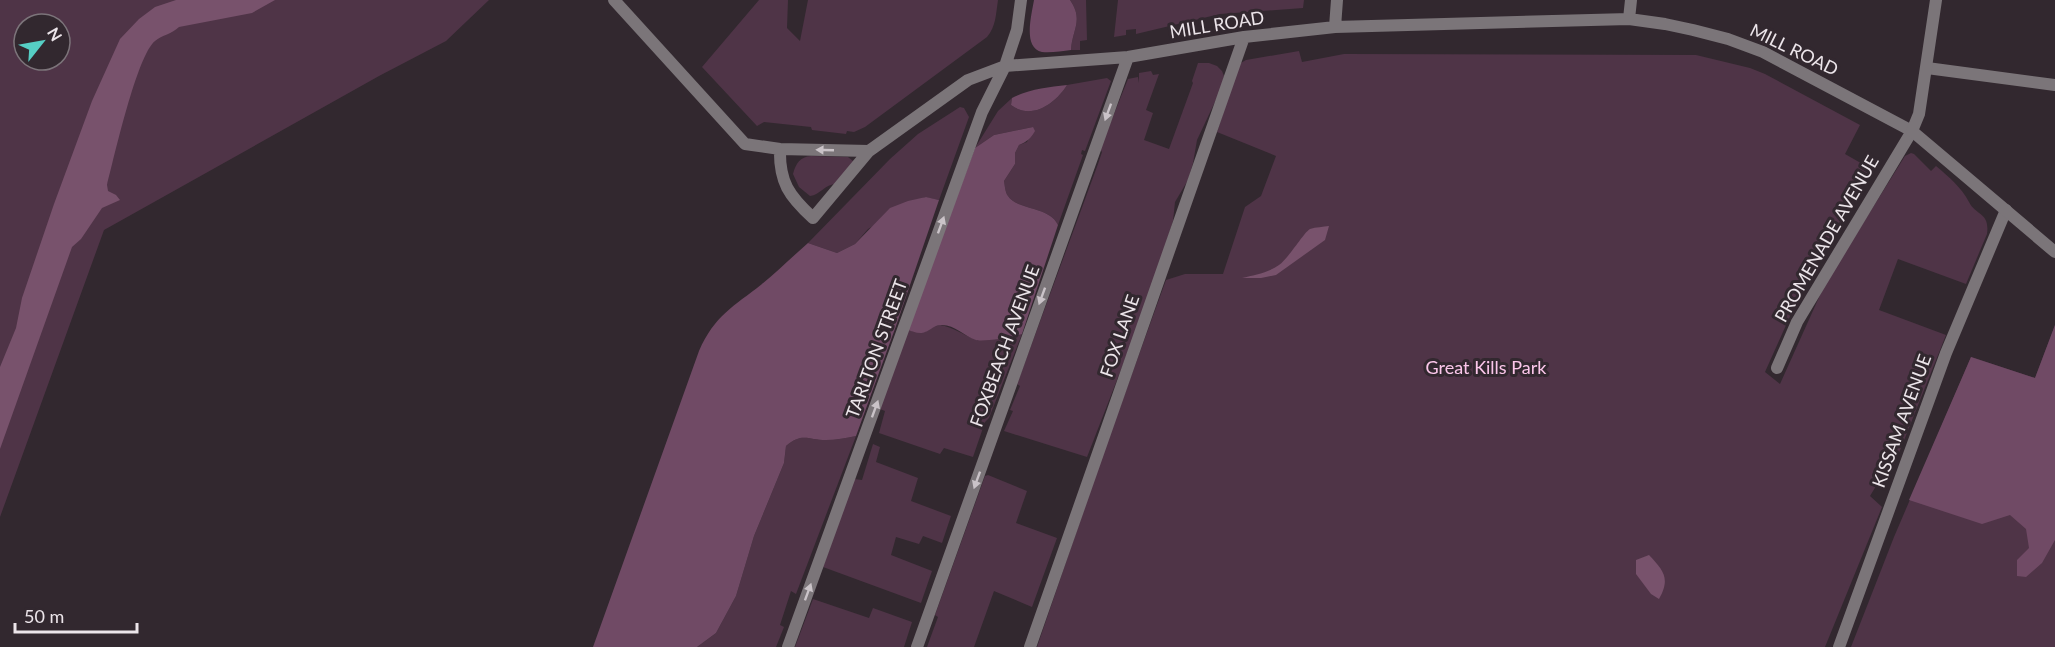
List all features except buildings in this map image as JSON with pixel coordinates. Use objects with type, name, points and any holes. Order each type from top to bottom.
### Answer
[{"type":"street","points":[[614,0],[745,144],[780,149],[869,152]]},
{"type":"street","name":"TARLTON STREET","points":[[788,647],[982,112],[1005,66],[1017,30],[1021,0]]},
{"type":"street","points":[[1335,27],[1337,0]]},
{"type":"street","points":[[1629,20],[1631,0]]},
{"type":"street","name":"PROMENADE AVENUE","points":[[1777,368],[1802,314],[1912,131],[1919,114],[1936,0]]},
{"type":"street","name":"MILL ROAD","points":[[780,149],[780,167],[784,184],[796,203],[813,218],[869,152],[968,80],[1005,66],[1128,57],[1244,38],[1335,27],[1629,20],[1693,30],[1728,39],[1763,52],[1912,131],[2055,252]]},
{"type":"street","name":"FOX LANE","points":[[1030,647],[1244,38]]},
{"type":"street","name":"FOXBEACH AVENUE","points":[[917,647],[1128,57]]},
{"type":"street","points":[[1927,68],[2055,85]]},
{"type":"street","name":"KISSAM AVENUE","points":[[1839,647],[1946,353],[2006,210]]},
{"type":"green space","points":[[0,0],[489,0],[446,41],[104,230],[0,517]]},
{"type":"green space","points":[[759,0],[788,0],[787,28],[800,41],[808,0],[998,0],[994,24],[987,37],[865,127],[854,132],[847,131],[846,134],[812,130],[811,127],[764,122],[757,126],[702,67]]},
{"type":"green space","points":[[1070,0],[1086,0],[1087,40],[1080,41],[1080,50],[1071,50],[1077,19]]},
{"type":"green space","points":[[1118,0],[1304,0],[1303,8],[1220,14],[1136,34],[1136,29],[1126,30],[1126,35],[1114,37]]},
{"type":"green space","name":"Great Kills Park","points":[[1299,51],[1302,62],[1344,54],[1696,55],[1750,68],[1765,74],[1860,125],[1845,154],[1873,170],[1804,285],[1765,372],[1780,384],[1825,284],[1905,156],[1914,154],[1931,171],[1936,166],[1958,187],[1984,218],[1987,227],[1987,234],[1966,284],[1898,259],[1879,310],[1946,335],[1887,483],[1876,486],[1870,496],[1882,507],[1825,647],[1037,647],[1166,280],[1185,274],[1223,274],[1245,207],[1261,196],[1276,156],[1217,132],[1239,64],[1246,60]]},
{"type":"green space","points":[[1198,63],[1209,63],[1222,71],[1224,76],[1221,89],[1197,140],[1188,180],[1175,202],[1173,221],[1150,295],[1087,457],[1004,431],[1020,386],[1017,384],[1098,164],[1102,152],[1100,149],[1128,79],[1138,77],[1139,83],[1139,73],[1151,71],[1153,75],[1159,74],[1146,110],[1153,113],[1144,140],[1169,149]]},
{"type":"green space","points":[[1107,78],[1111,81],[1085,151],[1082,150],[1083,155],[1058,225],[1054,219],[1041,211],[1013,201],[1006,191],[1004,181],[1015,164],[1015,153],[1019,145],[1027,142],[1033,127],[994,135],[975,148],[998,111],[1012,98],[1011,105],[1027,111],[1035,110],[1043,108],[1057,98],[1067,85]]},
{"type":"green space","points":[[960,107],[964,108],[969,117],[939,200],[925,197],[868,229],[855,244],[837,253],[808,243],[890,159],[918,134]]},
{"type":"green space","points":[[811,156],[848,157],[853,161],[853,167],[836,184],[810,196],[799,187],[793,174],[799,161]]},
{"type":"green space","points":[[940,325],[975,339],[1022,334],[989,418],[985,422],[973,457],[944,448],[940,454],[879,433],[885,411],[880,409],[907,330],[922,332]]},
{"type":"green space","points":[[2055,325],[2055,647],[1851,647],[1894,537],[1971,357],[2035,378]]},
{"type":"green space","points":[[856,436],[796,594],[791,591],[780,625],[784,627],[776,647],[697,647],[716,633],[736,596],[754,536],[784,463],[786,446],[801,438],[830,440]]},
{"type":"green space","points":[[873,444],[880,447],[876,462],[918,478],[911,501],[951,516],[942,543],[923,536],[919,544],[896,537],[891,555],[932,571],[921,603],[823,567],[854,479],[862,480]]},
{"type":"green space","points":[[988,475],[1027,491],[1016,523],[1057,538],[1032,607],[994,591],[974,647],[927,647],[938,617],[935,615],[985,476]]},
{"type":"green space","points":[[813,599],[869,618],[873,608],[912,622],[904,647],[795,647]]},
{"type":"shaded area","points":[[176,0],[275,0],[252,13],[179,27],[155,41],[148,50],[127,108],[107,185],[108,191],[120,200],[102,208],[81,239],[72,247],[0,449],[0,367],[16,328],[22,298],[92,101],[120,39],[139,19],[155,7]]},
{"type":"shaded area","points":[[1034,0],[1070,0],[1077,19],[1071,50],[1042,52],[1032,44],[1030,21]]},
{"type":"shaded area","points":[[1067,85],[1057,98],[1043,108],[1027,111],[1011,105],[1012,98],[1026,92]]},
{"type":"shaded area","points":[[1033,127],[1035,131],[1027,141],[1019,145],[1015,153],[1015,164],[1004,181],[1006,191],[1013,201],[1041,211],[1054,219],[1058,225],[1022,334],[999,339],[976,340],[947,325],[937,326],[921,333],[907,330],[975,148],[994,135]]},
{"type":"shaded area","points":[[926,197],[939,200],[856,436],[830,440],[801,438],[786,446],[784,463],[754,536],[736,596],[716,633],[697,647],[593,647],[699,351],[718,320],[808,243],[837,253],[855,244],[890,208]]},
{"type":"shaded area","points":[[1329,226],[1325,240],[1276,275],[1242,278],[1275,268],[1283,262],[1310,229]]},
{"type":"shaded area","points":[[2055,325],[2055,540],[2042,563],[2026,577],[2017,576],[2017,560],[2029,548],[2026,529],[2010,515],[1982,524],[1909,500],[1971,357],[2035,378]]},
{"type":"shaded area","points":[[1649,555],[1664,575],[1663,592],[1659,599],[1651,594],[1636,574],[1636,560]]}]
